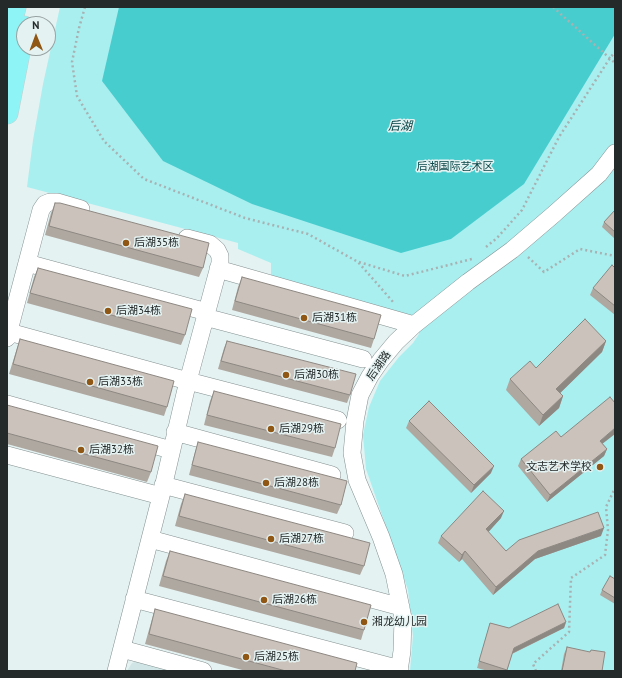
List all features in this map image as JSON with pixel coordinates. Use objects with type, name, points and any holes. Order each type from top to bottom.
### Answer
[{"type":"main road","points":[[7,39],[15,7]]},
{"type":"main road","points":[[7,113],[18,56]]},
{"type":"street","name":"后湖路","points":[[399,670],[403,618],[394,574],[381,537],[357,480],[352,453],[355,421],[360,395],[370,376],[396,342],[414,325],[516,246],[599,174],[615,153]]},
{"type":"street","points":[[95,213],[57,202],[45,204],[41,210],[8,335],[338,420]]},
{"type":"street","points":[[116,671],[188,381],[218,269],[220,256],[217,250],[210,244],[172,234]]},
{"type":"street","points":[[27,263],[363,359]]},
{"type":"street","points":[[218,269],[414,325]]},
{"type":"street","points":[[7,404],[171,450]]},
{"type":"street","points":[[176,432],[332,475]]},
{"type":"street","points":[[7,455],[345,533]]},
{"type":"street","points":[[150,539],[401,607]]},
{"type":"street","points":[[134,599],[399,670]]},
{"type":"street","points":[[122,649],[203,671]]},
{"type":"path","points":[[86,7],[79,28],[72,62],[78,96],[104,141],[144,179],[245,218],[308,234],[358,262],[405,276],[472,259],[477,255]]},
{"type":"path","points":[[553,7],[615,63]]},
{"type":"path","points":[[482,250],[497,238],[522,210],[559,137],[615,52]]},
{"type":"path","points":[[516,246],[544,272],[580,249],[615,256]]},
{"type":"path","points":[[358,262],[414,325]]},
{"type":"path","points":[[536,671],[533,664],[569,632],[571,578],[605,555],[608,530],[606,508],[615,488]]},
{"type":"shaded area","points":[[138,661],[177,671],[127,671],[132,663]]},
{"type":"green space","name":"后湖国际艺术区","points":[[60,7],[615,7],[615,671],[410,671],[413,636],[408,590],[366,469],[363,435],[369,407],[380,381],[399,357],[413,343],[419,334],[419,326],[271,277],[271,263],[238,249],[238,243],[27,187],[33,140],[49,56],[56,56],[56,25]]},
{"type":"water","name":"后湖","points":[[119,7],[615,7],[615,34],[524,184],[451,239],[401,253],[252,204],[163,161],[102,81]]},
{"type":"building","name":"后湖35栋","points":[[55,203],[60,203],[209,243],[203,268],[49,226]]},
{"type":"building","points":[[615,210],[615,232],[604,222]]},
{"type":"building","points":[[612,265],[615,268],[615,306],[593,288]]},
{"type":"building","name":"后湖34栋","points":[[38,268],[192,309],[185,335],[30,293]]},
{"type":"building","points":[[242,277],[381,315],[374,339],[235,301]]},
{"type":"building","points":[[585,319],[606,341],[556,389],[563,396],[543,415],[510,379],[530,361],[536,368]]},
{"type":"building","name":"后湖33栋","points":[[20,339],[174,381],[167,407],[13,364]]},
{"type":"building","name":"后湖30栋","points":[[227,341],[356,374],[350,395],[221,361]]},
{"type":"building","points":[[214,391],[341,424],[335,448],[207,415]]},
{"type":"building","points":[[610,397],[615,403],[615,428],[600,441],[607,449],[550,495],[521,459],[556,431],[561,437]]},
{"type":"building","points":[[429,401],[494,466],[474,485],[409,421]]},
{"type":"building","points":[[7,405],[158,446],[151,472],[7,433]]},
{"type":"building","points":[[198,442],[347,481],[341,505],[192,465]]},
{"type":"building","points":[[483,491],[504,511],[486,529],[506,551],[519,540],[598,512],[604,528],[538,551],[496,587],[465,551],[462,555],[441,536]]},
{"type":"building","points":[[185,494],[370,543],[364,566],[179,516]]},
{"type":"building","points":[[170,551],[371,605],[364,630],[163,576]]},
{"type":"building","points":[[610,576],[615,579],[615,598],[602,590]]},
{"type":"building","points":[[558,604],[566,622],[514,648],[507,670],[479,661],[490,623],[509,628]]},
{"type":"building","points":[[155,609],[357,663],[355,671],[286,671],[149,634]]},
{"type":"building","points":[[567,647],[590,652],[591,650],[605,652],[602,671],[562,671]]},
{"type":"place","name":"后湖35栋","points":[[126,243]]},
{"type":"place","name":"后湖34栋","points":[[108,311]]},
{"type":"place","name":"后湖31栋","points":[[304,318]]},
{"type":"place","name":"后湖30栋","points":[[286,375]]},
{"type":"place","name":"后湖33栋","points":[[90,382]]},
{"type":"place","name":"后湖29栋","points":[[271,429]]},
{"type":"place","name":"后湖32栋","points":[[81,450]]},
{"type":"place","name":"文志艺术学校","points":[[600,467]]},
{"type":"place","name":"后湖28栋","points":[[266,483]]},
{"type":"place","name":"后湖27栋","points":[[271,539]]},
{"type":"place","name":"后湖26栋","points":[[264,600]]},
{"type":"place","name":"湘龙幼儿园","points":[[364,622]]},
{"type":"place","name":"后湖25栋","points":[[246,657]]}]
